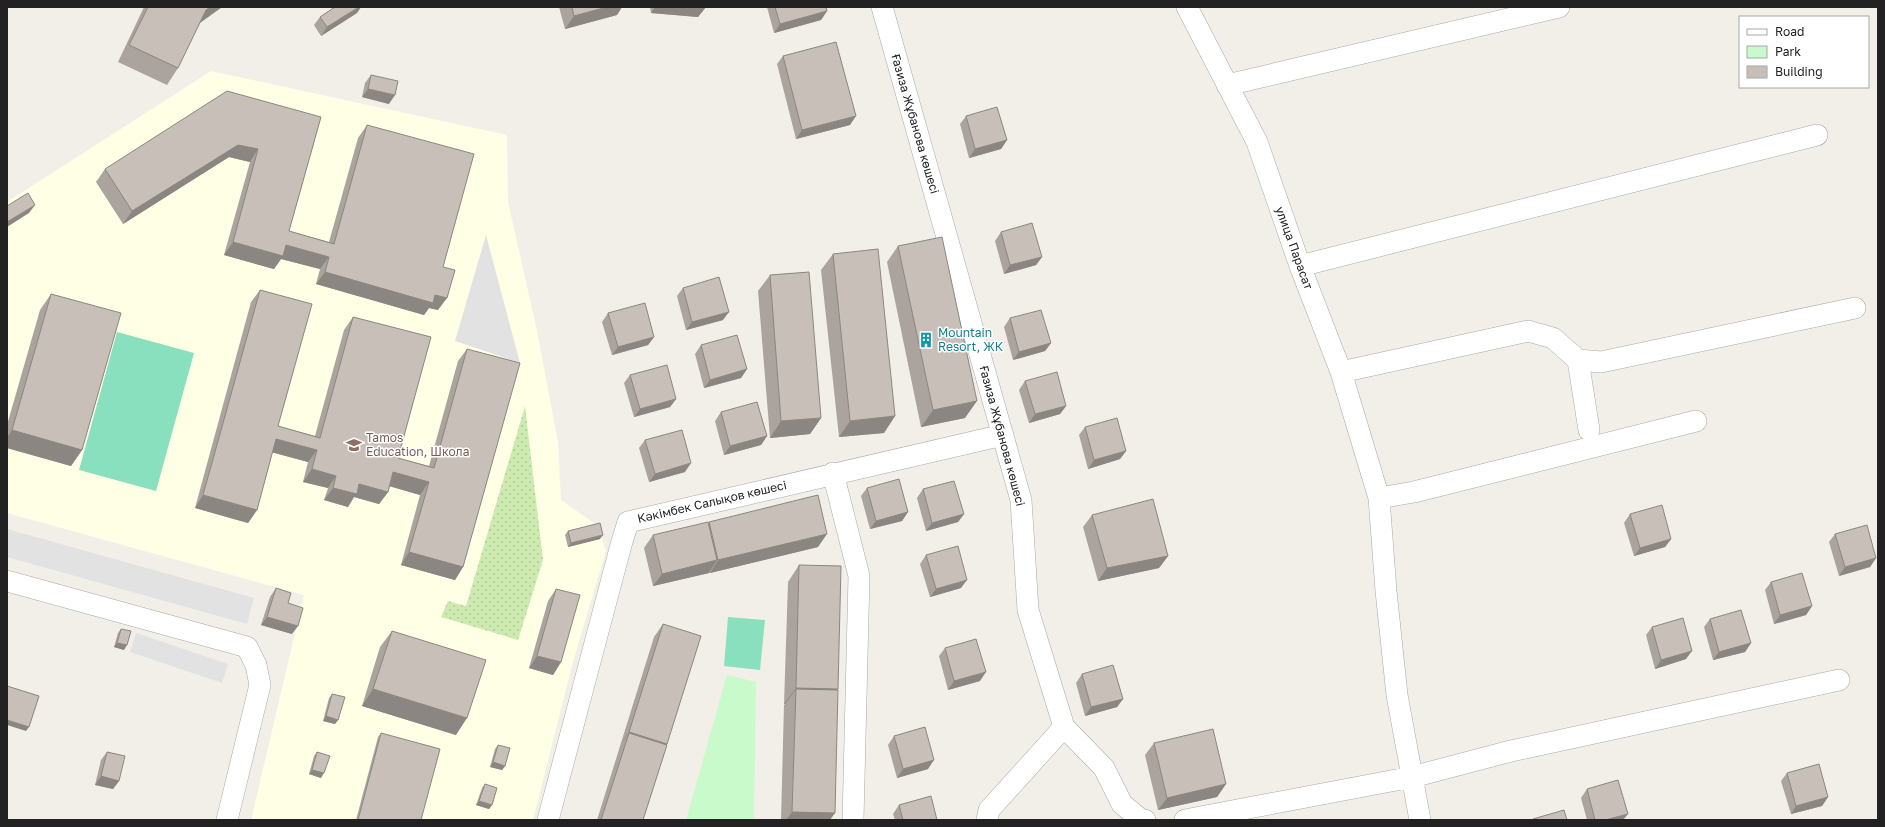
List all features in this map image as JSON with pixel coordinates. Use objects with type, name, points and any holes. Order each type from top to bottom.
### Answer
[{"type":"street","name":"Ғазиза Жұбанова көшесі","points":[[882,7],[1021,500],[1028,610],[1064,727]]},
{"type":"street","name":"улица Парасат","points":[[1187,7],[1257,142],[1300,266],[1341,372],[1379,498],[1386,591],[1398,694],[1420,820]]},
{"type":"street","points":[[1227,85],[1559,7]]},
{"type":"street","points":[[1300,266],[1817,135]]},
{"type":"street","points":[[1341,372],[1528,331],[1554,338],[1578,360],[1601,362],[1855,308]]},
{"type":"street","points":[[1578,360],[1589,430]]},
{"type":"street","points":[[1379,498],[1414,492],[1696,421]]},
{"type":"street","name":"Кәкімбек Салықов көшесі","points":[[548,820],[628,522],[833,473],[1003,435]]},
{"type":"street","points":[[833,473],[859,576],[853,820]]},
{"type":"street","points":[[7,581],[247,647],[256,665],[260,685],[227,820]]},
{"type":"street","points":[[1185,820],[1412,777],[1511,751],[1838,680]]},
{"type":"street","points":[[987,820],[988,810],[1064,727],[1104,768],[1122,804],[1140,819],[1145,820]]},
{"type":"shaded area","points":[[211,71],[507,135],[508,202],[537,331],[558,442],[561,500],[598,526],[606,551],[573,662],[533,820],[251,820],[304,595],[7,513],[7,202]]},
{"type":"shaded area","points":[[486,235],[520,363],[455,341]]},
{"type":"shaded area","points":[[7,529],[254,598],[247,624],[7,557]]},
{"type":"shaded area","points":[[136,633],[228,664],[222,683],[130,652]]},
{"type":"green space","points":[[117,332],[194,353],[156,491],[79,470]]},
{"type":"green space","points":[[525,406],[543,560],[518,640],[441,617],[448,601],[466,606]]},
{"type":"green space","points":[[728,617],[765,620],[760,670],[724,666]]},
{"type":"green space","points":[[727,675],[756,682],[754,819],[686,820]]},
{"type":"building","points":[[148,7],[210,7],[206,10],[178,68],[129,45]]},
{"type":"building","points":[[335,7],[359,7],[327,27],[320,17]]},
{"type":"building","points":[[572,7],[607,7],[574,16]]},
{"type":"building","points":[[775,7],[826,7],[827,11],[780,24]]},
{"type":"building","points":[[836,42],[856,116],[802,130],[783,56]]},
{"type":"building","points":[[371,75],[398,81],[395,95],[368,89]]},
{"type":"building","points":[[227,91],[321,117],[289,231],[334,244],[367,125],[474,154],[443,267],[455,270],[447,298],[435,295],[433,303],[325,272],[329,257],[286,245],[283,256],[233,242],[258,149],[238,145],[132,211],[105,169]]},
{"type":"building","points":[[997,107],[1007,140],[975,149],[966,116]]},
{"type":"building","points":[[28,193],[35,205],[7,222],[7,206]]},
{"type":"building","points":[[1032,223],[1042,257],[1010,265],[1001,232]]},
{"type":"building","name":"Mountain Resort, ЖК","points":[[942,237],[977,401],[933,410],[898,246]]},
{"type":"building","points":[[878,249],[895,416],[850,421],[833,254]]},
{"type":"building","points":[[809,272],[821,418],[781,421],[770,275]]},
{"type":"building","points":[[719,277],[729,312],[692,322],[683,288]]},
{"type":"building","name":"Tamos Education, Школа","points":[[260,290],[312,304],[278,426],[320,438],[353,317],[431,337],[398,458],[434,468],[467,349],[520,363],[463,567],[409,552],[429,482],[393,472],[388,492],[359,484],[357,494],[333,488],[336,476],[312,469],[317,450],[276,439],[257,510],[203,495]]},
{"type":"building","points":[[51,294],[121,313],[82,450],[12,430]]},
{"type":"building","points":[[645,303],[654,337],[618,347],[608,313]]},
{"type":"building","points":[[1041,310],[1051,343],[1019,352],[1010,318]]},
{"type":"building","points":[[737,335],[747,369],[710,380],[701,345]]},
{"type":"building","points":[[667,365],[676,399],[640,409],[630,375]]},
{"type":"building","points":[[1057,372],[1066,406],[1035,414],[1025,381]]},
{"type":"building","points":[[757,402],[767,436],[730,446],[721,412]]},
{"type":"building","points":[[1117,418],[1126,451],[1094,460],[1085,427]]},
{"type":"building","points":[[682,430],[691,463],[655,474],[645,440]]},
{"type":"building","points":[[899,479],[908,512],[876,521],[867,488]]},
{"type":"building","points":[[954,481],[964,514],[932,523],[923,489]]},
{"type":"building","points":[[818,495],[827,534],[718,560],[709,522]]},
{"type":"building","points":[[1153,499],[1168,556],[1107,568],[1092,515]]},
{"type":"building","points":[[1662,505],[1671,539],[1640,548],[1630,514]]},
{"type":"building","points":[[708,522],[717,560],[662,574],[653,535]]},
{"type":"building","points":[[600,523],[603,535],[571,543],[568,531]]},
{"type":"building","points":[[1867,525],[1876,558],[1845,567],[1835,534]]},
{"type":"building","points":[[958,546],[967,580],[936,589],[926,555]]},
{"type":"building","points":[[799,565],[841,566],[838,689],[796,688]]},
{"type":"building","points":[[1802,573],[1812,606],[1780,615],[1771,582]]},
{"type":"building","points":[[276,588],[291,593],[288,603],[303,608],[298,626],[267,617]]},
{"type":"building","points":[[556,589],[580,595],[561,662],[537,656]]},
{"type":"building","points":[[1741,610],[1751,643],[1719,652],[1710,619]]},
{"type":"building","points":[[1683,618],[1692,651],[1661,660],[1652,627]]},
{"type":"building","points":[[663,624],[701,636],[667,744],[629,732]]},
{"type":"building","points":[[121,629],[131,631],[127,645],[117,643]]},
{"type":"building","points":[[392,631],[486,660],[467,718],[373,689]]},
{"type":"building","points":[[976,639],[986,672],[954,681],[945,648]]},
{"type":"building","points":[[1113,665],[1123,699],[1091,707],[1082,674]]},
{"type":"building","points":[[7,686],[39,696],[29,727],[7,720]]},
{"type":"building","points":[[796,689],[838,690],[835,813],[792,812]]},
{"type":"building","points":[[332,694],[345,697],[338,720],[326,716]]},
{"type":"building","points":[[925,727],[934,760],[903,769],[894,736]]},
{"type":"building","points":[[1213,729],[1226,784],[1167,798],[1154,743]]},
{"type":"building","points":[[381,733],[440,749],[421,820],[358,820]]},
{"type":"building","points":[[629,733],[667,745],[643,820],[601,820]]},
{"type":"building","points":[[498,745],[510,748],[505,766],[493,762]]},
{"type":"building","points":[[107,752],[125,756],[119,781],[101,776]]},
{"type":"building","points":[[317,752],[330,756],[324,773],[312,770]]},
{"type":"building","points":[[1819,764],[1828,797],[1796,806],[1787,773]]},
{"type":"building","points":[[1618,780],[1628,814],[1605,820],[1595,820],[1587,789]]},
{"type":"building","points":[[485,784],[497,788],[492,805],[479,801]]},
{"type":"building","points":[[931,796],[937,820],[903,820],[899,805]]},
{"type":"building","points":[[1564,810],[1567,820],[1533,820],[1533,819]]},
{"type":"place","name":"Mountain Resort, ЖК","points":[[926,340]]},
{"type":"place","name":"Tamos Education, Школа","points":[[354,445]]}]
